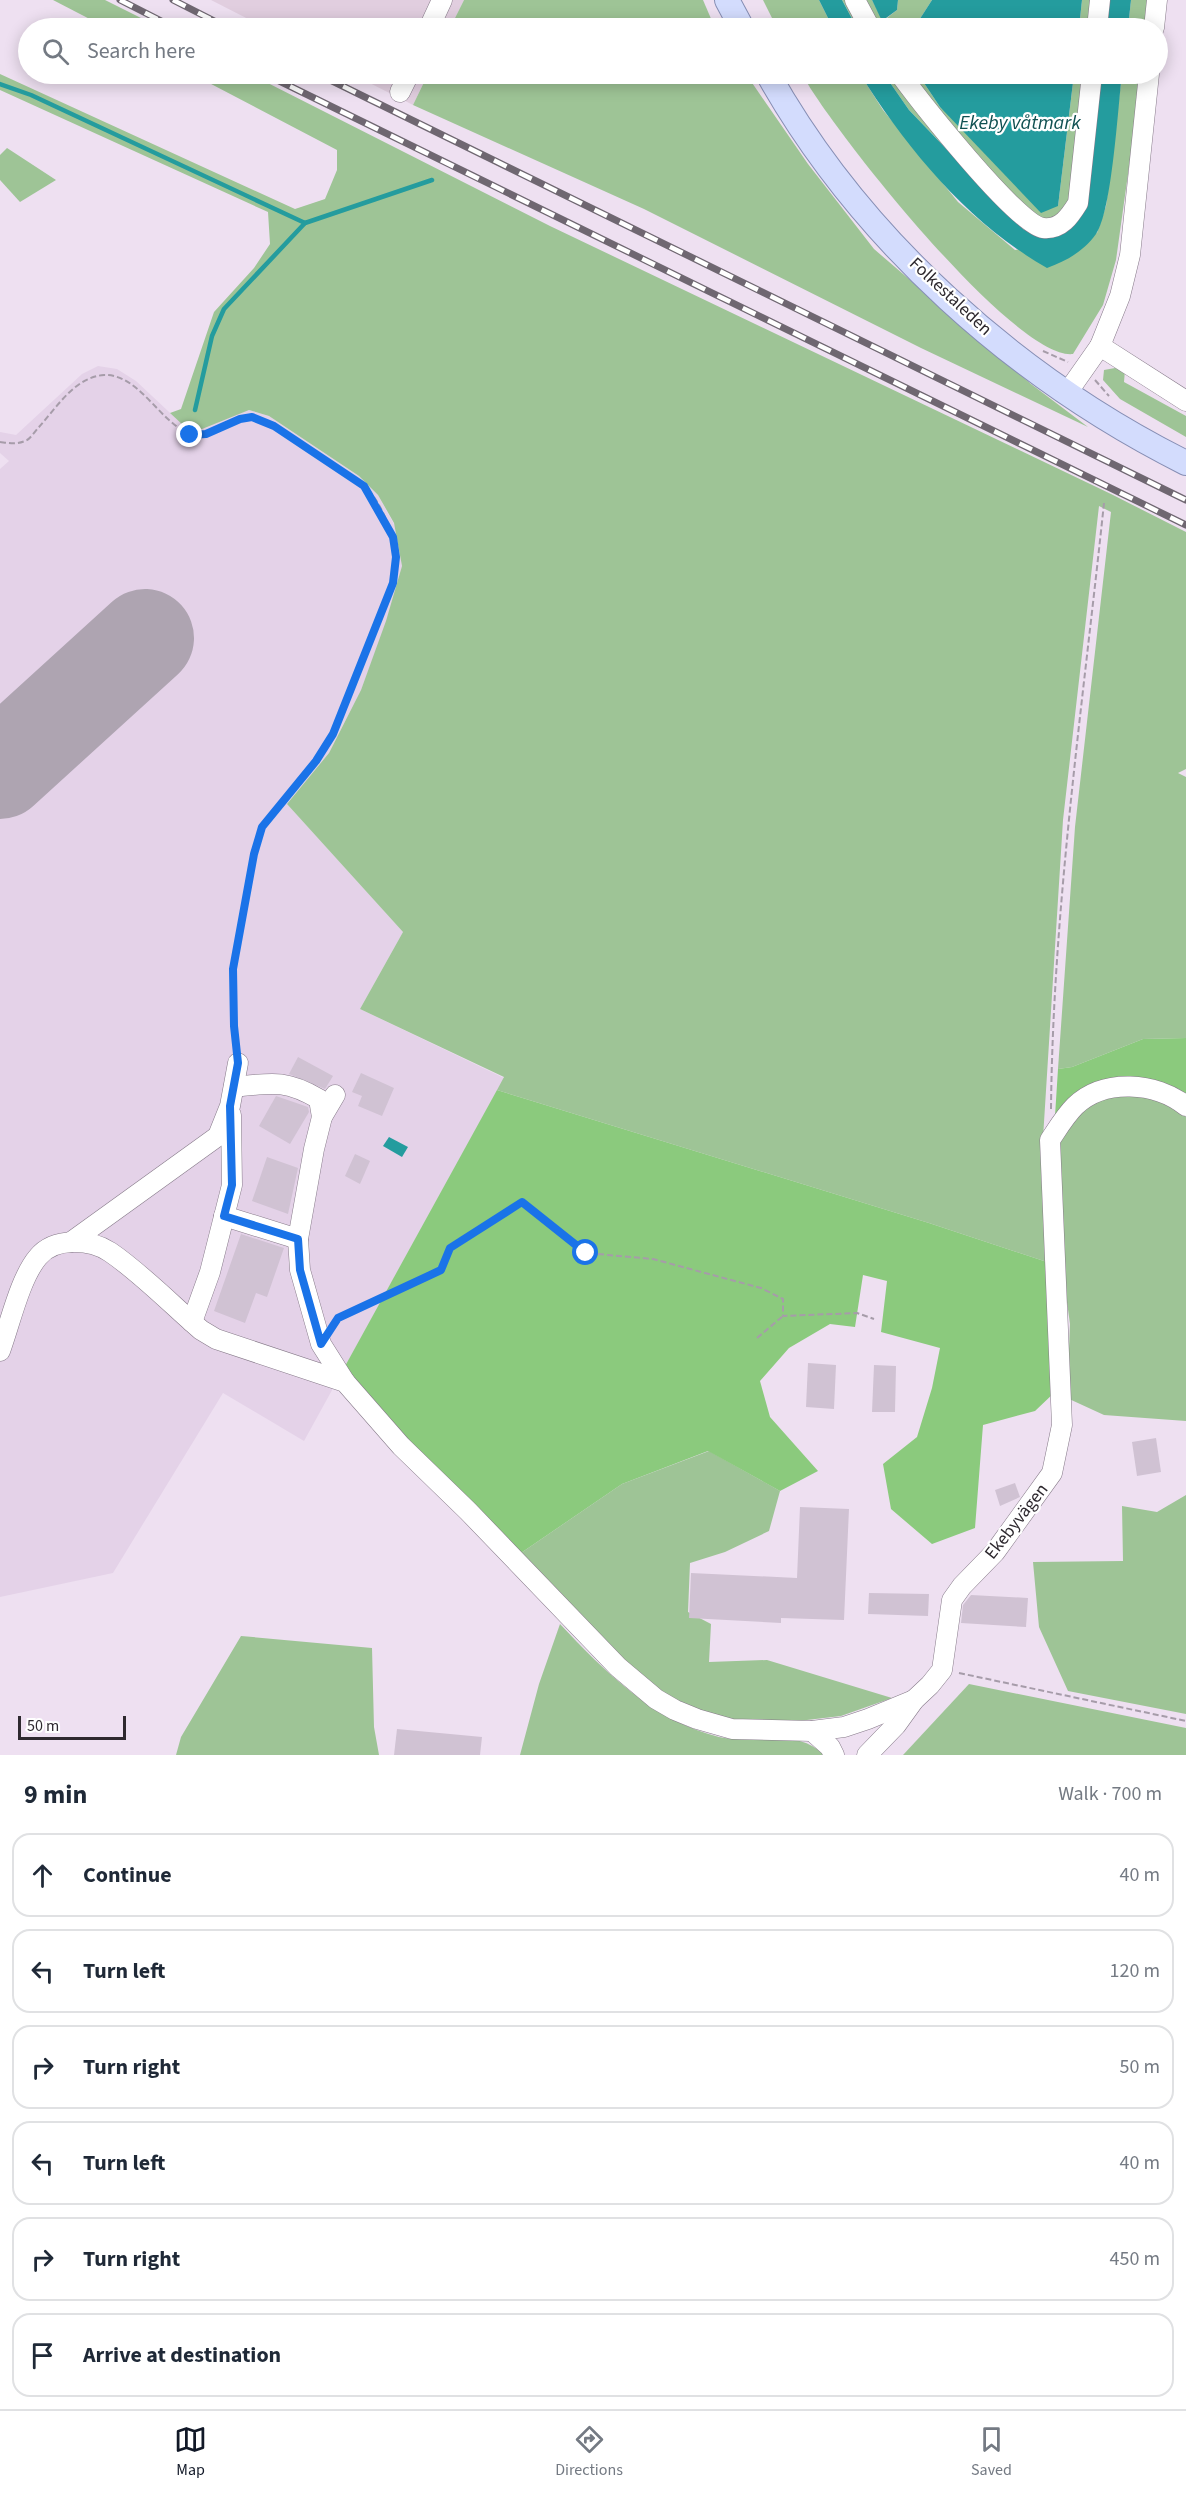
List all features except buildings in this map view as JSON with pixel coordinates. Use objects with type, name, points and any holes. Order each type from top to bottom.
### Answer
[{"type":"main road","points":[[728,0],[737,18]]},
{"type":"main road","name":"Folkestaleden","points":[[775,84],[823,158],[880,229],[943,292],[994,337],[1067,393],[1186,463]]},
{"type":"street","points":[[434,18],[442,0]]},
{"type":"street","points":[[855,0],[865,18]]},
{"type":"street","points":[[1098,18],[1100,0]]},
{"type":"street","points":[[1155,18],[1157,0]]},
{"type":"street","points":[[400,92],[404,84]]},
{"type":"street","points":[[907,84],[927,111],[987,180],[1031,223],[1042,228],[1054,227],[1068,219],[1078,203],[1091,84]]},
{"type":"street","points":[[1067,393],[1100,346],[1115,314],[1130,255],[1148,84]]},
{"type":"street","points":[[1100,346],[1186,400]]},
{"type":"street","points":[[71,1242],[218,1136],[232,1096],[238,1063]]},
{"type":"street","points":[[232,1096],[271,1083],[298,1086],[319,1099],[322,1117]]},
{"type":"street","points":[[1050,1140],[1076,1106],[1101,1090],[1119,1087],[1151,1088],[1186,1106]]},
{"type":"street","points":[[335,1095],[322,1117],[314,1149],[298,1239],[300,1270],[321,1344],[345,1382],[401,1446],[468,1511],[618,1667],[656,1699],[697,1719],[732,1729],[812,1731],[844,1727],[914,1700]]},
{"type":"street","points":[[192,1322],[210,1272],[232,1185],[232,1096]]},
{"type":"street","name":"Ekebyvägen","points":[[942,1670],[952,1600],[995,1552],[1043,1488],[1053,1473],[1061,1441],[1062,1401],[1050,1140]]},
{"type":"street","points":[[224,1216],[298,1239]]},
{"type":"street","points":[[0,1351],[24,1284],[37,1257],[52,1245],[71,1242],[91,1243],[109,1252],[192,1322],[227,1344],[345,1382]]},
{"type":"street","points":[[867,1755],[896,1725],[914,1700],[942,1670]]},
{"type":"street","points":[[812,1731],[830,1747],[834,1755]]},
{"type":"path","points":[[1036,347],[1058,356],[1082,371],[1113,400]]},
{"type":"path","points":[[0,442],[15,444],[28,440],[72,389],[87,378],[106,375],[129,383],[176,426],[190,435],[206,434],[240,419],[252,417],[274,426],[364,486],[393,537],[396,557],[393,583],[333,734],[316,761],[262,827],[254,854],[233,969],[234,1026],[238,1063]]},
{"type":"path","points":[[1050,1140],[1055,1000],[1066,852],[1104,503]]},
{"type":"path","points":[[321,1344],[338,1318],[441,1270],[450,1248],[522,1202],[586,1253],[653,1259],[761,1288],[783,1299],[783,1316]]},
{"type":"path","points":[[757,1338],[783,1316],[857,1313],[874,1319]]},
{"type":"path","points":[[942,1670],[1186,1721]]},
{"type":"shaded area","points":[[211,0],[464,0],[455,18],[246,18]]},
{"type":"shaded area","points":[[372,84],[423,84],[413,105]]},
{"type":"shaded area","points":[[98,366],[117,369],[136,381],[184,426],[249,410],[269,416],[359,476],[378,495],[395,526],[402,566],[387,621],[361,690],[329,753],[287,804],[403,932],[360,1009],[504,1078],[304,1441],[223,1393],[113,1573],[0,1597],[0,469],[9,461],[0,453],[0,432],[16,435],[82,374]]},
{"type":"green space","points":[[53,0],[105,0],[141,18],[88,18]]},
{"type":"green space","points":[[464,0],[703,0],[711,18],[455,18]]},
{"type":"green space","points":[[763,0],[819,0],[828,18],[772,18]]},
{"type":"green space","points":[[842,0],[872,0],[881,18],[852,18]]},
{"type":"green space","points":[[898,0],[932,0],[920,18],[887,18],[897,10]]},
{"type":"green space","points":[[1082,0],[1106,0],[1105,18],[1080,18]]},
{"type":"green space","points":[[1131,0],[1148,0],[1146,18],[1129,18]]},
{"type":"green space","points":[[0,74],[295,209],[325,199],[337,170],[337,150],[211,84],[270,84],[550,226],[1186,532],[1186,769],[1178,773],[1186,777],[1186,1038],[1143,1039],[1072,1067],[1058,1069],[1075,827],[1111,512],[1099,506],[1063,820],[1041,1170],[1047,1262],[929,1223],[497,1090],[504,1077],[360,1009],[403,932],[287,804],[329,753],[361,690],[386,621],[402,566],[394,523],[378,495],[359,476],[269,416],[249,410],[202,429],[184,426],[170,413],[181,409],[214,312],[254,268],[270,244],[268,212],[0,90]]},
{"type":"green space","points":[[423,84],[753,84],[808,164],[874,249],[1031,384],[1088,427],[921,348],[644,209],[413,105]]},
{"type":"green space","points":[[808,84],[866,84],[883,110],[958,202],[1015,250],[1097,233],[1106,206],[1121,84],[1141,84],[1116,260],[1103,305],[1073,354],[1046,346],[1010,321],[969,282],[885,188],[819,102]]},
{"type":"green space","points":[[891,84],[925,84],[940,107],[1058,206],[1073,84],[1098,84],[1084,201],[1038,236],[1023,229],[909,110]]},
{"type":"green space","points":[[7,148],[56,180],[20,202],[0,180],[0,155]]},
{"type":"green space","points":[[1115,368],[1125,370],[1124,382],[1186,416],[1186,437],[1120,399],[1103,380],[1104,370]]},
{"type":"green space","points":[[1186,1038],[1186,1096],[1179,1089],[1139,1079],[1055,1116],[1058,1069],[1072,1067],[1143,1039]]},
{"type":"green space","points":[[497,1090],[929,1223],[1047,1262],[1055,1392],[1035,1411],[983,1425],[975,1528],[932,1544],[891,1509],[883,1464],[917,1437],[932,1388],[940,1348],[881,1332],[887,1281],[863,1275],[855,1327],[830,1324],[789,1348],[760,1381],[770,1417],[818,1471],[780,1491],[708,1451],[622,1484],[518,1555],[391,1423],[344,1368]]},
{"type":"green space","points":[[1136,1092],[1162,1097],[1186,1117],[1186,1421],[1104,1415],[1067,1398],[1070,1324],[1060,1251],[1059,1141],[1073,1116],[1096,1098]]},
{"type":"green space","points":[[709,1451],[780,1491],[769,1531],[725,1552],[690,1563],[688,1612],[711,1624],[709,1662],[767,1660],[892,1698],[841,1716],[755,1726],[691,1710],[639,1680],[518,1555],[622,1484]]},
{"type":"green space","points":[[1186,1495],[1186,1714],[1068,1691],[1039,1627],[1033,1562],[1123,1561],[1122,1506],[1157,1512]]},
{"type":"green space","points":[[560,1624],[594,1659],[632,1692],[673,1719],[719,1737],[800,1741],[824,1755],[520,1755],[539,1684]]},
{"type":"green space","points":[[241,1636],[372,1648],[374,1727],[379,1755],[176,1755],[181,1737]]},
{"type":"green space","points":[[969,1684],[1186,1728],[1186,1755],[903,1755]]},
{"type":"water","points":[[819,0],[842,0],[852,18],[828,18]]},
{"type":"water","points":[[872,0],[898,0],[897,10],[886,18],[881,18]]},
{"type":"water","points":[[932,0],[1082,0],[1080,18],[920,18]]},
{"type":"water","points":[[1106,0],[1131,0],[1129,18],[1105,18]]},
{"type":"water","name":"Ekeby våtmark","points":[[866,84],[891,84],[909,110],[1023,229],[1038,236],[1076,219],[1097,84],[1121,84],[1110,182],[1102,222],[1096,234],[1074,255],[1047,268],[991,230],[966,207],[919,157]]},
{"type":"water","name":"Ekeby våtmark","points":[[925,84],[1073,84],[1058,206],[1041,213],[940,107]]},
{"type":"water","points":[[389,1137],[408,1147],[402,1157],[383,1146]]},
{"type":"waterway","points":[[0,84],[31,95],[305,223],[432,180]]},
{"type":"waterway","points":[[195,410],[212,336],[224,309],[305,223]]},
{"type":"runway","points":[[0,770],[145,638]]},
{"type":"railway","points":[[120,0],[155,18]]},
{"type":"railway","points":[[173,0],[208,18]]},
{"type":"railway","points":[[285,84],[1186,525]]},
{"type":"railway","points":[[338,84],[1186,500]]},
{"type":"route","points":[[190,435],[206,434],[240,419],[252,417],[274,426],[364,486],[383,515],[393,537],[396,557],[393,583],[333,734],[316,761],[262,827],[254,854],[233,969],[234,1026],[238,1063],[230,1106],[232,1185],[224,1216],[298,1239],[300,1270],[321,1344],[338,1318],[441,1270],[450,1248],[522,1202],[586,1253]]}]
